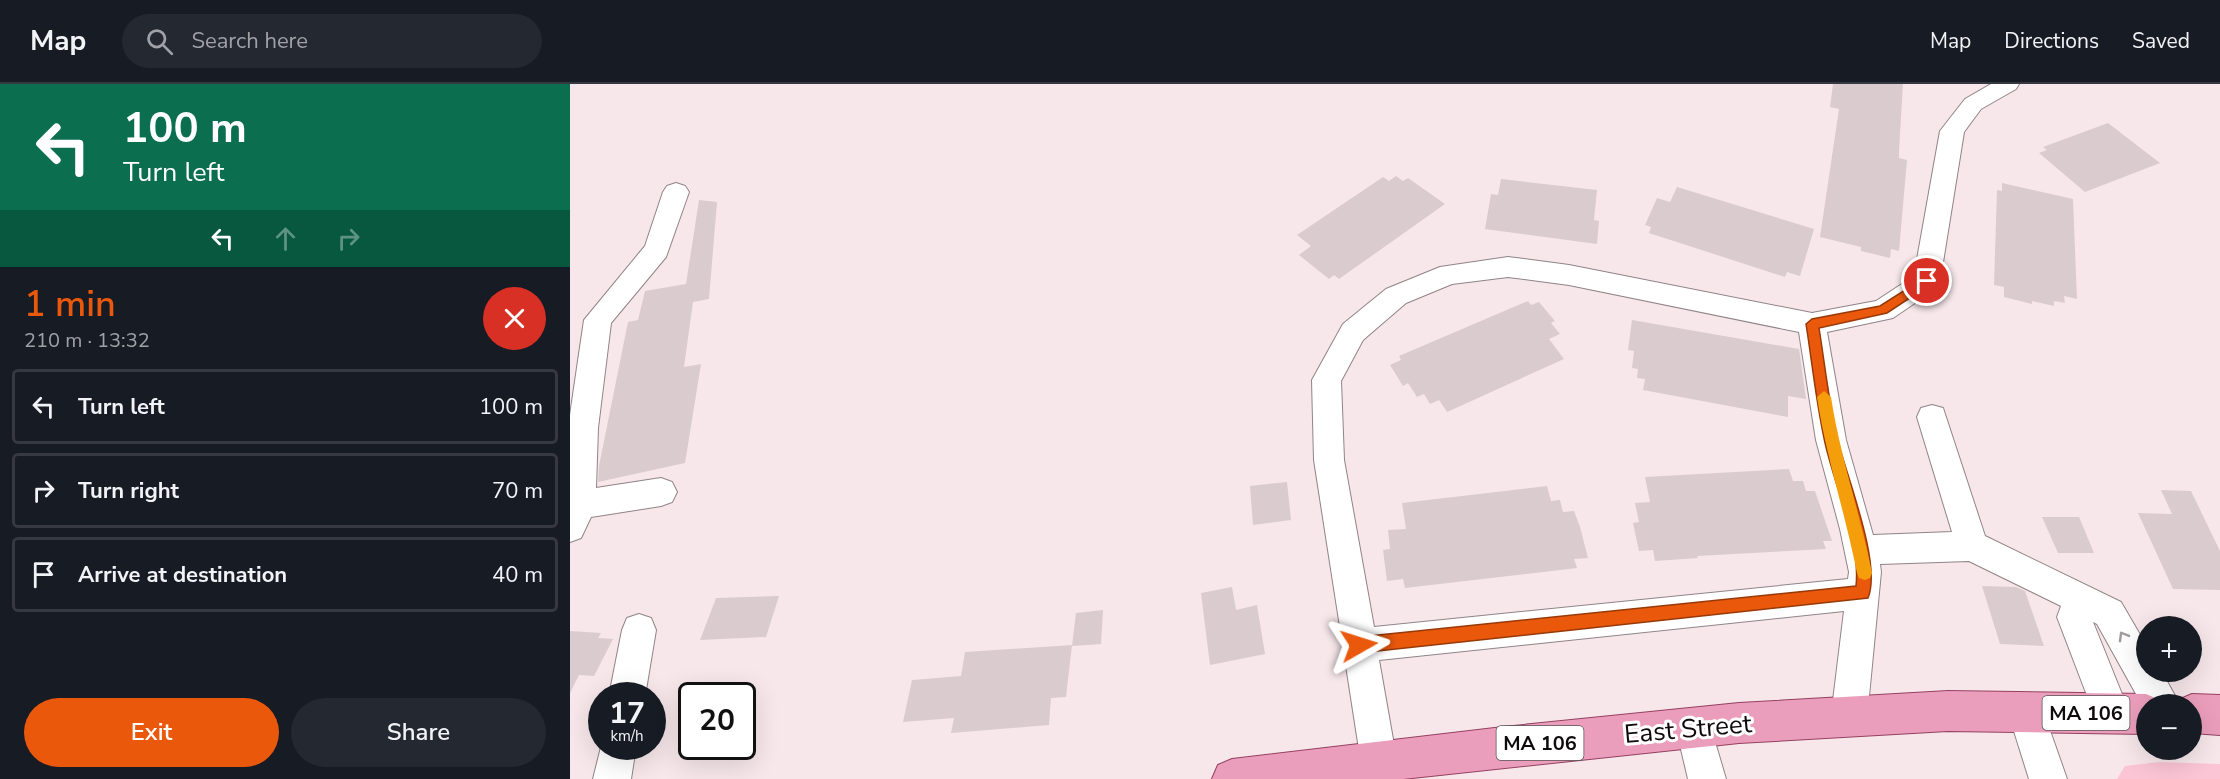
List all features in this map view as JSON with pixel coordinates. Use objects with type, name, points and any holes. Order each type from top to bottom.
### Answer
[{"type":"main road","name":"East Street","points":[[1232,779],[1379,770],[1503,747],[1694,728],[1948,711],[2129,714]]},
{"type":"main road","points":[[2202,714],[2220,715]]},
{"type":"street","points":[[1379,770],[1329,460],[1326,380],[1353,332],[1396,296],[1449,274],[1508,267],[1569,275],[1812,324],[1883,310],[1927,281],[1952,131],[1973,104],[2008,84]]},
{"type":"street","points":[[661,492],[575,517],[583,428],[598,320],[657,250],[676,192]]},
{"type":"street","points":[[1812,324],[1831,440],[1865,572],[1849,717]]},
{"type":"street","points":[[1932,417],[1972,546]]},
{"type":"street","points":[[1861,550],[1972,546],[2081,598],[2109,613],[2157,694]]},
{"type":"street","points":[[1359,645],[1862,593]]},
{"type":"street","points":[[2081,598],[2074,617],[2129,714]]},
{"type":"street","points":[[630,682],[639,630]]},
{"type":"street","points":[[2026,712],[2048,779]]},
{"type":"street","points":[[1694,728],[1707,779]]},
{"type":"street","points":[[612,779],[616,760]]},
{"type":"shaded area","points":[[2159,762],[2220,764],[2220,779],[2117,779],[2125,766]]},
{"type":"building","points":[[1833,84],[1903,84],[1899,158],[1907,160],[1899,251],[1891,249],[1890,258],[1861,251],[1861,247],[1820,237],[1839,109],[1830,107]]},
{"type":"building","points":[[2108,123],[2160,163],[2085,192],[2039,153],[2047,150],[2043,147]]},
{"type":"building","points":[[1396,176],[1403,181],[1408,178],[1445,204],[1339,279],[1334,275],[1329,279],[1299,255],[1311,246],[1297,235],[1383,177],[1389,181]]},
{"type":"building","points":[[1501,179],[1597,190],[1594,220],[1599,221],[1597,244],[1485,229],[1491,194],[1498,195]]},
{"type":"building","points":[[2002,183],[2073,199],[2077,299],[2064,296],[2065,303],[2054,301],[2054,306],[2032,301],[2032,304],[2004,297],[2004,287],[1994,285],[1997,190],[2002,191]]},
{"type":"building","points":[[1677,187],[1814,229],[1800,276],[1787,272],[1785,277],[1649,233],[1651,227],[1645,225],[1657,198],[1670,202]]},
{"type":"building","points":[[699,200],[717,202],[709,299],[693,302],[684,367],[701,364],[685,463],[598,482],[599,466],[628,322],[638,320],[645,291],[686,284]]},
{"type":"building","points":[[1528,301],[1531,305],[1539,302],[1555,321],[1551,323],[1560,334],[1549,339],[1564,359],[1447,412],[1439,400],[1430,404],[1424,394],[1417,397],[1408,383],[1403,386],[1390,365],[1401,360],[1399,356]]},
{"type":"building","points":[[1632,320],[1799,349],[1806,399],[1788,396],[1788,417],[1643,390],[1645,379],[1637,378],[1638,369],[1632,368],[1634,351],[1628,350]]},
{"type":"building","points":[[1789,469],[1793,481],[1803,481],[1806,491],[1815,491],[1832,541],[1823,541],[1826,549],[1697,556],[1698,558],[1655,561],[1653,550],[1639,551],[1633,523],[1639,522],[1635,503],[1650,502],[1645,477]]},
{"type":"building","points":[[1287,482],[1291,520],[1253,525],[1250,486]]},
{"type":"building","points":[[1547,486],[1551,501],[1560,500],[1563,512],[1574,511],[1580,527],[1588,558],[1574,559],[1577,568],[1405,588],[1403,579],[1387,581],[1383,550],[1390,549],[1388,530],[1406,529],[1402,503]]},
{"type":"building","points":[[2161,490],[2191,491],[2220,551],[2220,590],[2173,589],[2138,513],[2172,514]]},
{"type":"building","points":[[2042,517],[2079,517],[2094,553],[2058,553]]},
{"type":"building","points":[[1982,586],[2016,587],[2025,591],[2044,646],[2000,644]]},
{"type":"building","points":[[1232,587],[1236,610],[1257,605],[1265,654],[1210,665],[1201,593]]},
{"type":"building","points":[[779,596],[766,637],[700,640],[716,598]]},
{"type":"building","points":[[1103,610],[1101,644],[1072,646],[1076,613]]},
{"type":"building","points":[[570,631],[601,633],[598,638],[613,639],[594,676],[579,675],[570,693]]},
{"type":"building","points":[[1072,645],[1066,697],[1051,698],[1049,725],[951,733],[954,718],[903,722],[912,680],[961,676],[965,652]]},
{"type":"slow traffic","points":[[1824,397],[1831,440],[1856,529],[1865,573]]},
{"type":"route","points":[[1359,645],[1862,593],[1865,572],[1856,529],[1831,440],[1812,324],[1883,310],[1927,281]]}]
